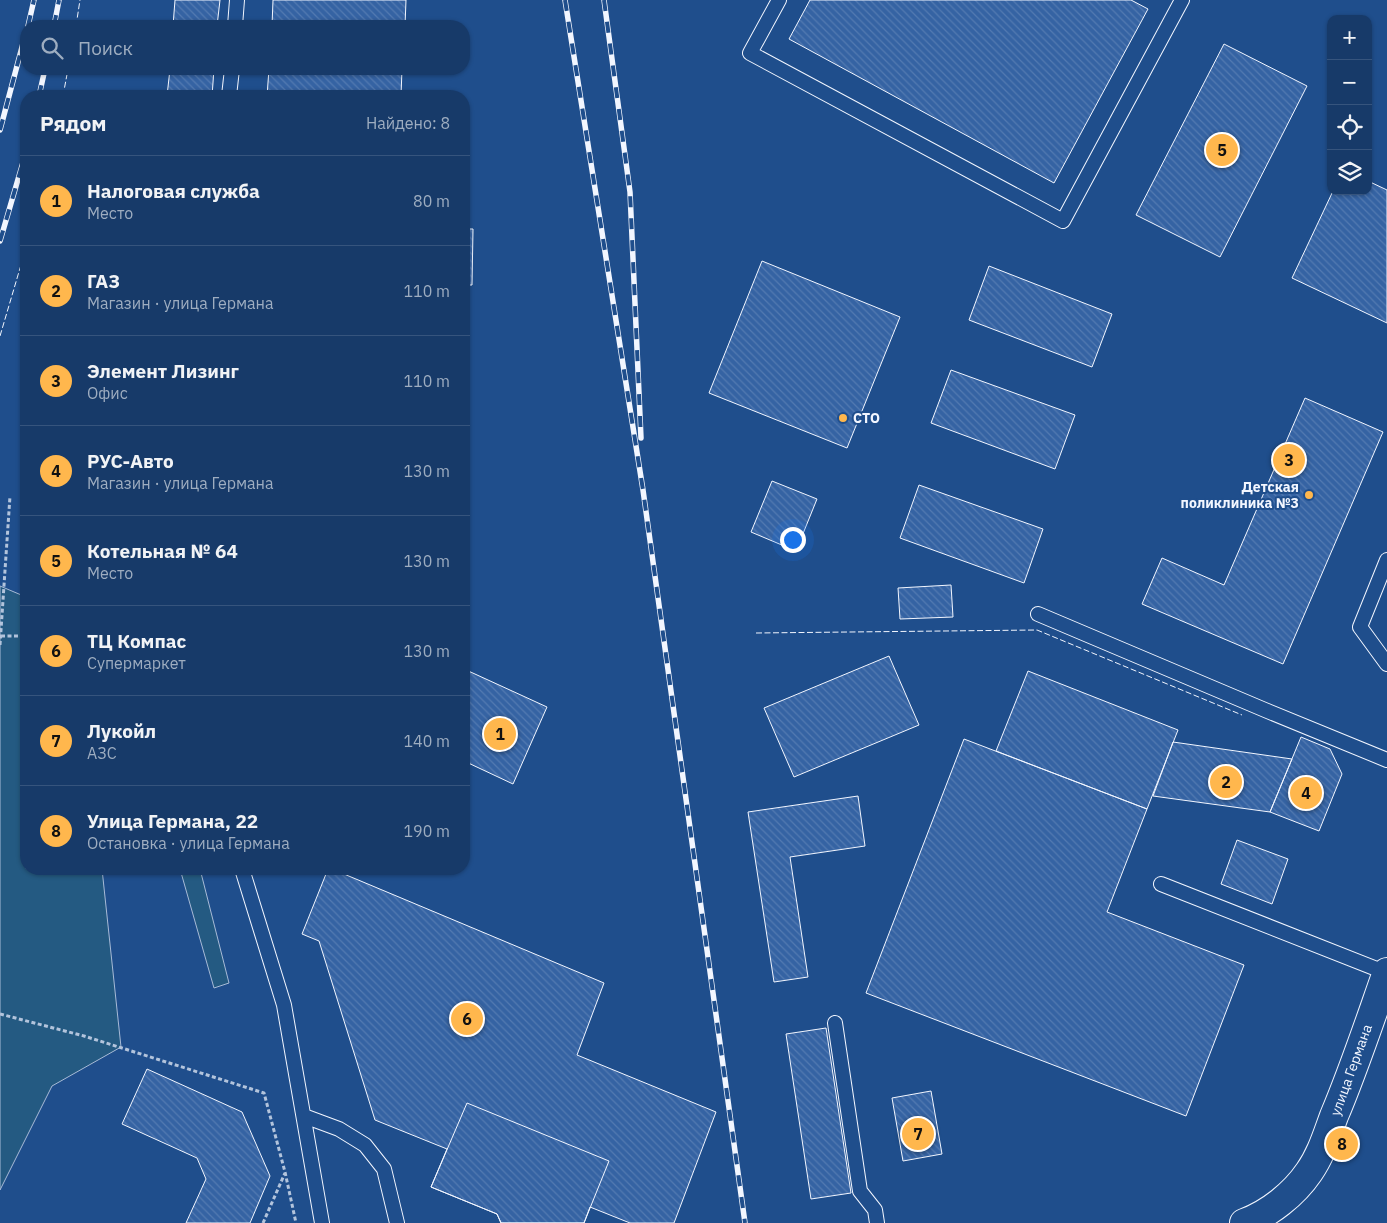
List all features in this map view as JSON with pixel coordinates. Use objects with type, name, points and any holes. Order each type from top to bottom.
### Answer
[{"type":"main road","name":"улица Германа","points":[[1250,1222],[1286,1198],[1298,1186],[1316,1160],[1345,1089],[1387,972]]},
{"type":"lane","points":[[235,20],[237,0]]},
{"type":"lane","points":[[780,0],[750,53],[1063,221],[1182,0]]},
{"type":"lane","points":[[230,90],[231,75]]},
{"type":"lane","points":[[1387,560],[1360,627],[1387,664]]},
{"type":"lane","points":[[1038,614],[1387,760]]},
{"type":"lane","points":[[244,875],[284,1005],[322,1223]]},
{"type":"lane","points":[[1161,884],[1387,972]]},
{"type":"lane","points":[[835,1023],[860,1191],[874,1210],[877,1223]]},
{"type":"lane","points":[[304,1116],[339,1129],[365,1145],[384,1169],[397,1223]]},
{"type":"path","points":[[0,645],[10,496]]},
{"type":"path","points":[[0,636],[20,636]]},
{"type":"path","points":[[0,1014],[84,1036],[264,1094],[285,1172],[296,1223]]},
{"type":"path","points":[[263,1223],[285,1172]]},
{"type":"shaded area","points":[[0,586],[20,594],[20,875],[103,875],[121,1047],[52,1086],[0,1190]]},
{"type":"shaded area","points":[[182,875],[202,875],[229,983],[214,988]]},
{"type":"building","points":[[175,0],[220,0],[218,20],[173,20]]},
{"type":"building","points":[[273,0],[406,0],[405,20],[272,20]]},
{"type":"building","points":[[810,0],[1131,0],[1148,9],[1054,183],[789,39]]},
{"type":"building","points":[[1224,44],[1307,86],[1220,257],[1136,215]]},
{"type":"building","points":[[169,75],[214,75],[212,90],[168,90]]},
{"type":"building","points":[[269,75],[402,75],[401,90],[267,90]]},
{"type":"building","points":[[1372,183],[1387,190],[1387,323],[1292,278],[1331,195],[1372,195]]},
{"type":"building","points":[[470,229],[473,229],[472,285],[470,285]]},
{"type":"building","points":[[762,261],[900,317],[847,448],[709,393]]},
{"type":"building","points":[[989,266],[1112,314],[1092,367],[969,320]]},
{"type":"building","points":[[951,370],[1075,415],[1055,469],[931,423]]},
{"type":"building","name":"Детская поликлиника №3","points":[[1305,398],[1383,432],[1283,664],[1142,604],[1162,558],[1224,585]]},
{"type":"building","points":[[772,481],[817,499],[796,551],[751,532]]},
{"type":"building","points":[[919,485],[1043,529],[1024,583],[900,538]]},
{"type":"building","points":[[951,585],[953,617],[900,619],[898,588]]},
{"type":"building","points":[[889,656],[919,725],[794,777],[764,708]]},
{"type":"building","points":[[1028,671],[1178,730],[1147,809],[996,751]]},
{"type":"building","points":[[470,672],[547,707],[513,784],[470,764]]},
{"type":"building","points":[[1301,737],[1330,749],[1342,774],[1319,831],[1270,812]]},
{"type":"building","points":[[964,739],[1147,809],[1107,912],[1244,965],[1186,1116],[866,993]]},
{"type":"building","points":[[1173,742],[1292,759],[1270,812],[1153,796]]},
{"type":"building","points":[[858,796],[865,846],[790,857],[808,977],[774,982],[748,812]]},
{"type":"building","points":[[1237,840],[1288,859],[1272,904],[1221,884]]},
{"type":"building","points":[[326,875],[346,875],[604,983],[577,1055],[716,1112],[674,1223],[630,1223],[590,1207],[584,1223],[501,1223],[497,1214],[431,1187],[447,1149],[375,1120],[319,941],[302,934]]},
{"type":"building","points":[[826,1028],[851,1193],[811,1199],[786,1034]]},
{"type":"building","points":[[147,1069],[242,1112],[270,1176],[250,1223],[186,1223],[206,1179],[197,1158],[122,1124]]},
{"type":"building","points":[[931,1091],[942,1154],[903,1161],[892,1098]]},
{"type":"building","points":[[467,1103],[609,1161],[584,1223],[501,1223],[497,1214],[431,1187]]},
{"type":"railway","points":[[29,20],[34,0]]},
{"type":"railway","points":[[55,20],[59,0]]},
{"type":"railway","points":[[565,0],[643,490],[745,1223]]},
{"type":"railway","points":[[604,0],[630,192],[641,438]]},
{"type":"railway","points":[[0,130],[20,55]]},
{"type":"railway","points":[[40,90],[44,75]]},
{"type":"railway","points":[[0,241],[20,173]]},
{"type":"fence","points":[[77,20],[80,0]]},
{"type":"fence","points":[[64,90],[67,75]]},
{"type":"fence","points":[[0,336],[20,268]]},
{"type":"fence","points":[[756,633],[1037,630],[1242,715]]},
{"type":"place","name":"Котельная № 64","points":[[1222,150]]},
{"type":"place","name":"СТО","points":[[843,418]]},
{"type":"place","name":"Элемент Лизинг","points":[[1289,460]]},
{"type":"place","name":"Детская поликлиника №3","points":[[1309,495]]},
{"type":"place","name":"Налоговая служба","points":[[500,734]]},
{"type":"place","name":"ГАЗ","points":[[1226,782]]},
{"type":"place","name":"РУС-Авто","points":[[1306,793]]},
{"type":"place","name":"ТЦ Компас","points":[[467,1019]]},
{"type":"place","name":"Лукойл","points":[[918,1134]]},
{"type":"place","name":"Улица Германа, 22","points":[[1342,1144]]}]
